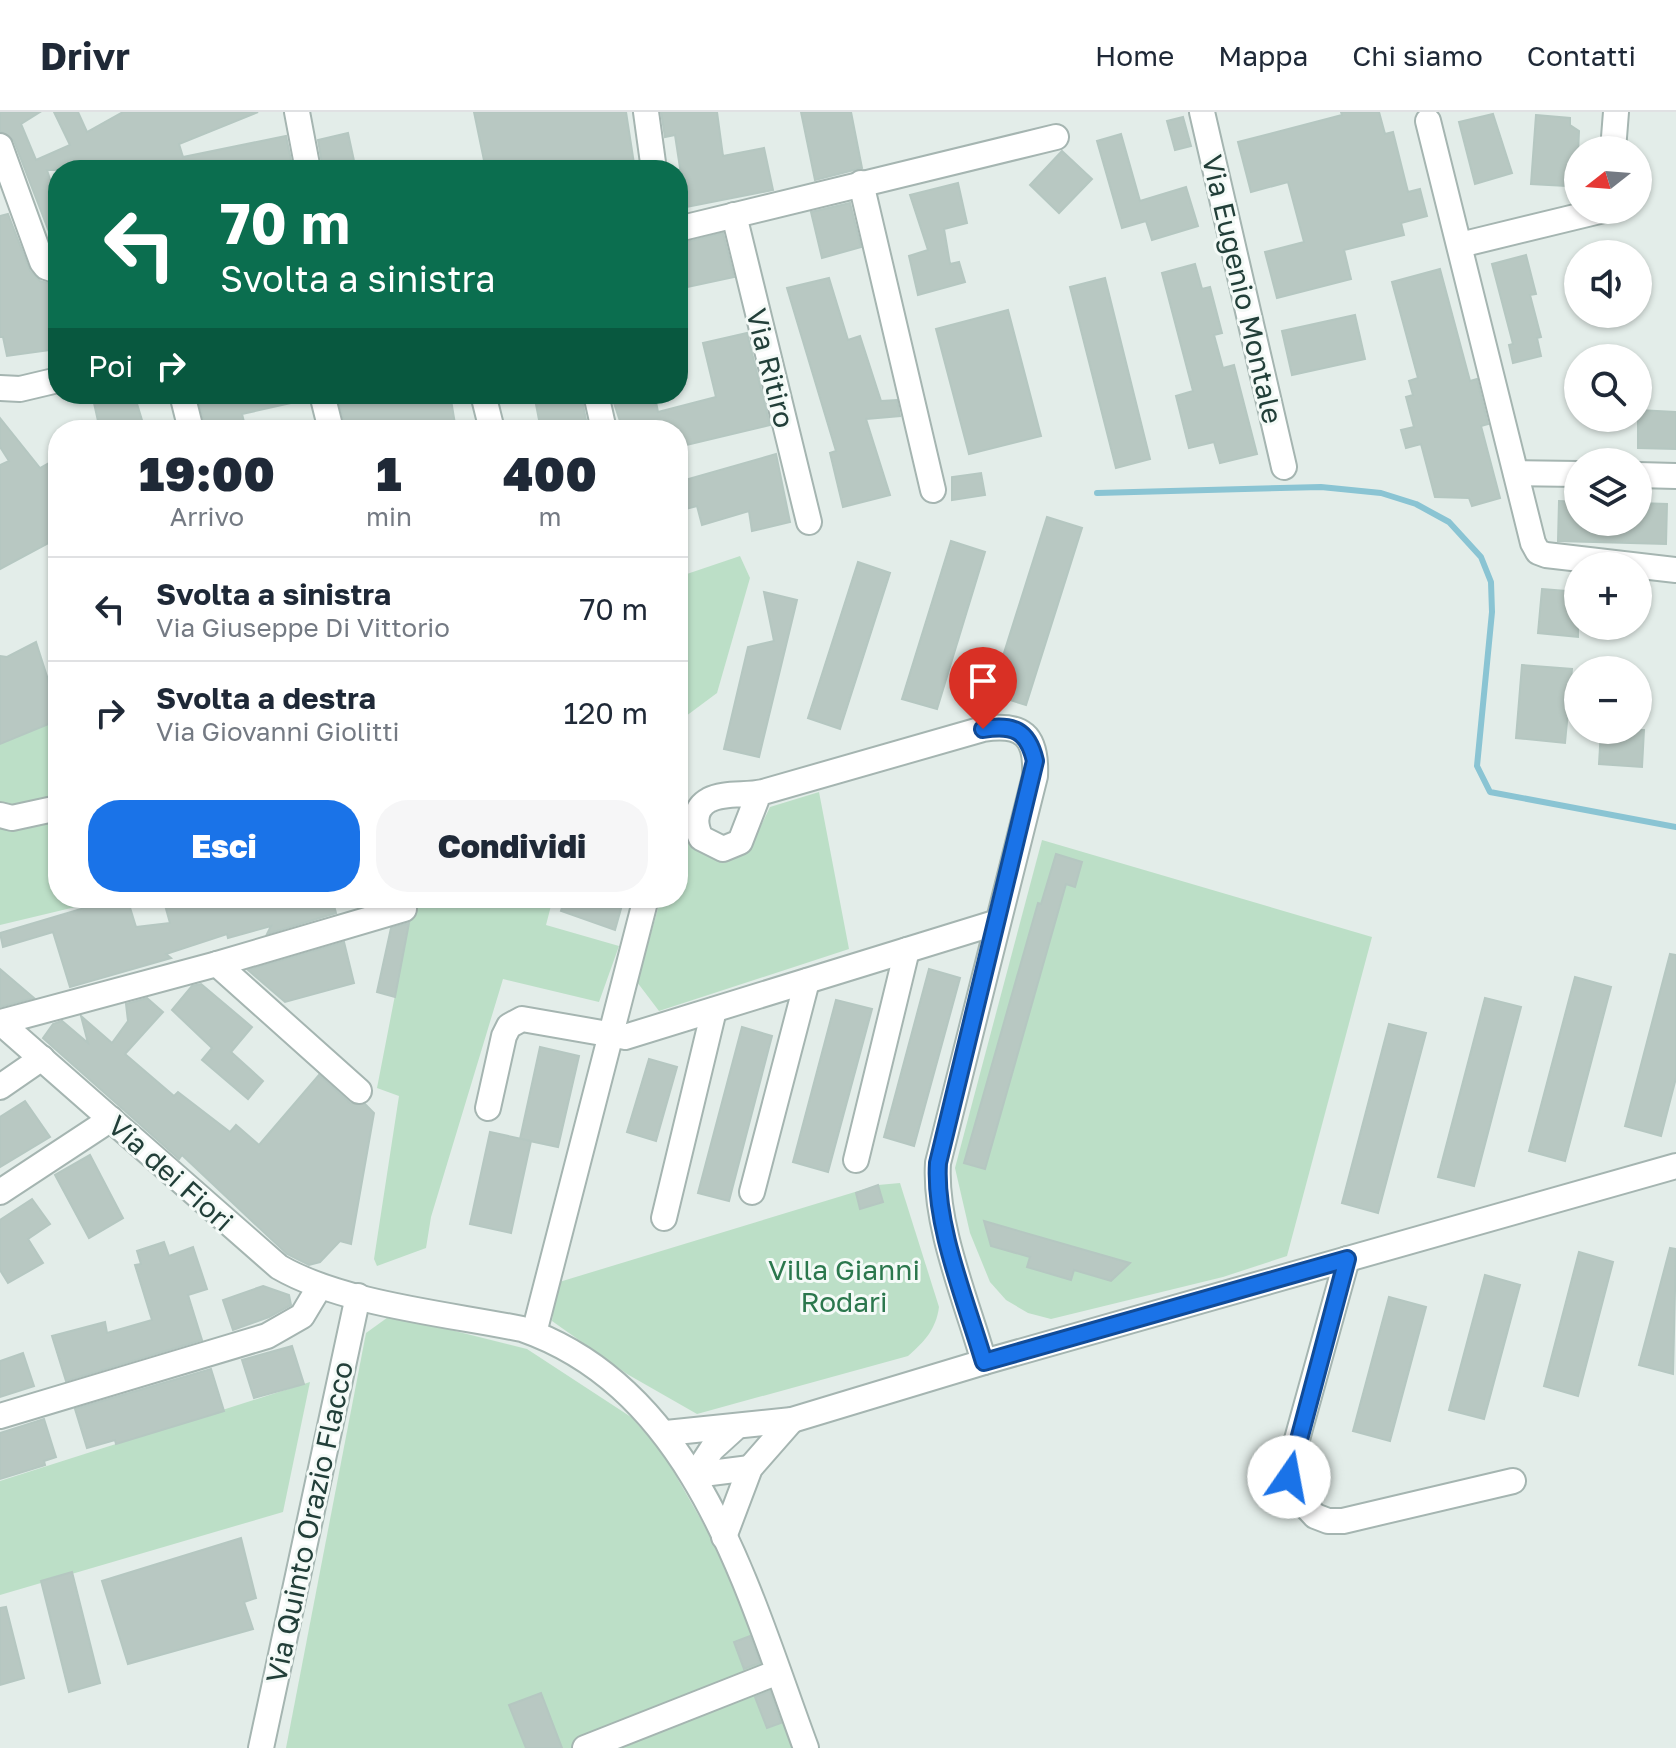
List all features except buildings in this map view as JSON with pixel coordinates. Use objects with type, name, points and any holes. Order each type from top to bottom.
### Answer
[{"type":"street","points":[[297,112],[306,160]]},
{"type":"street","points":[[646,112],[653,160]]},
{"type":"street","name":"Via Eugenio Montale","points":[[1202,112],[1284,467]]},
{"type":"street","points":[[1614,136],[1616,112]]},
{"type":"street","points":[[1428,121],[1538,552],[1676,570]]},
{"type":"street","points":[[688,226],[1056,137]]},
{"type":"street","points":[[0,146],[42,262],[48,268]]},
{"type":"street","points":[[861,183],[933,490]]},
{"type":"street","name":"Via Ritiro","points":[[734,215],[809,522]]},
{"type":"street","points":[[1460,245],[1564,220]]},
{"type":"street","points":[[10,389],[48,382]]},
{"type":"street","points":[[1516,473],[1564,474]]},
{"type":"street","points":[[1652,475],[1676,476]]},
{"type":"street","points":[[759,793],[983,729],[1014,727],[1030,742],[1035,776],[941,1141],[937,1181],[944,1223],[984,1362]]},
{"type":"street","points":[[0,815],[12,818],[48,810]]},
{"type":"street","points":[[534,1333],[580,1189],[644,908]]},
{"type":"street","points":[[0,1022],[217,964],[404,909]]},
{"type":"street","points":[[488,1108],[504,1036],[514,1022],[530,1018],[612,1037],[635,1035],[998,922]]},
{"type":"street","points":[[856,1160],[907,950]]},
{"type":"street","points":[[217,964],[359,1091]]},
{"type":"street","points":[[752,1192],[807,981]]},
{"type":"street","points":[[664,1218],[714,1010]]},
{"type":"street","name":"Via dei Fiori","points":[[0,1022],[268,1259],[298,1279],[358,1296],[534,1333],[556,1342],[622,1390],[666,1433],[695,1475],[724,1537],[806,1748]]},
{"type":"street","points":[[0,1087],[42,1058]]},
{"type":"street","points":[[0,1192],[111,1119]]},
{"type":"street","points":[[666,1433],[734,1429],[792,1420],[984,1362],[1676,1166]]},
{"type":"street","points":[[579,1226],[580,1189]]},
{"type":"street","points":[[1347,1259],[1291,1461],[1289,1477],[1293,1492],[1303,1506],[1328,1521],[1343,1521],[1513,1481]]},
{"type":"street","points":[[0,1416],[267,1336],[302,1316],[320,1286]]},
{"type":"street","name":"Via Quinto Orazio Flacco","points":[[261,1748],[358,1296]]},
{"type":"street","points":[[724,1537],[750,1468],[792,1420]]},
{"type":"street","points":[[695,1475],[712,1449],[734,1429]]},
{"type":"street","points":[[695,1475],[750,1468]]},
{"type":"street","points":[[585,1748],[778,1672]]},
{"type":"green space","points":[[740,556],[750,578],[717,693],[688,715],[688,574]]},
{"type":"green space","points":[[48,724],[48,908],[71,908],[0,925],[0,741]]},
{"type":"green space","points":[[819,792],[849,949],[659,1011],[637,982],[658,908],[688,908],[688,831],[702,853],[718,856],[751,846],[770,807]]},
{"type":"green space","points":[[1042,840],[1372,937],[1287,1256],[1223,1277],[1051,1319],[1028,1313],[1006,1300],[990,1282],[970,1233],[955,1168]]},
{"type":"green space","points":[[416,908],[550,908],[546,925],[619,946],[599,1002],[503,979],[431,1217],[426,1248],[377,1266],[374,1259],[399,1096],[377,1088],[409,923]]},
{"type":"green space","name":"Villa Gianni Rodari","points":[[900,1183],[939,1307],[929,1334],[908,1356],[697,1414],[627,1374],[552,1321],[556,1283],[878,1185]]},
{"type":"green space","points":[[391,1315],[527,1349],[631,1417],[663,1453],[724,1560],[796,1748],[286,1748],[366,1333]]},
{"type":"green space","points":[[310,1382],[283,1512],[0,1595],[0,1481]]},
{"type":"waterway","points":[[1097,493],[1321,487],[1381,493],[1416,504],[1449,522],[1481,557],[1491,582],[1492,612],[1477,766],[1490,792],[1676,827]]},
{"type":"route","points":[[983,729],[1014,727],[1025,734],[1030,742],[1035,761],[1035,776],[941,1141],[938,1163],[937,1188],[944,1223],[984,1362],[1347,1259],[1289,1477]]}]
